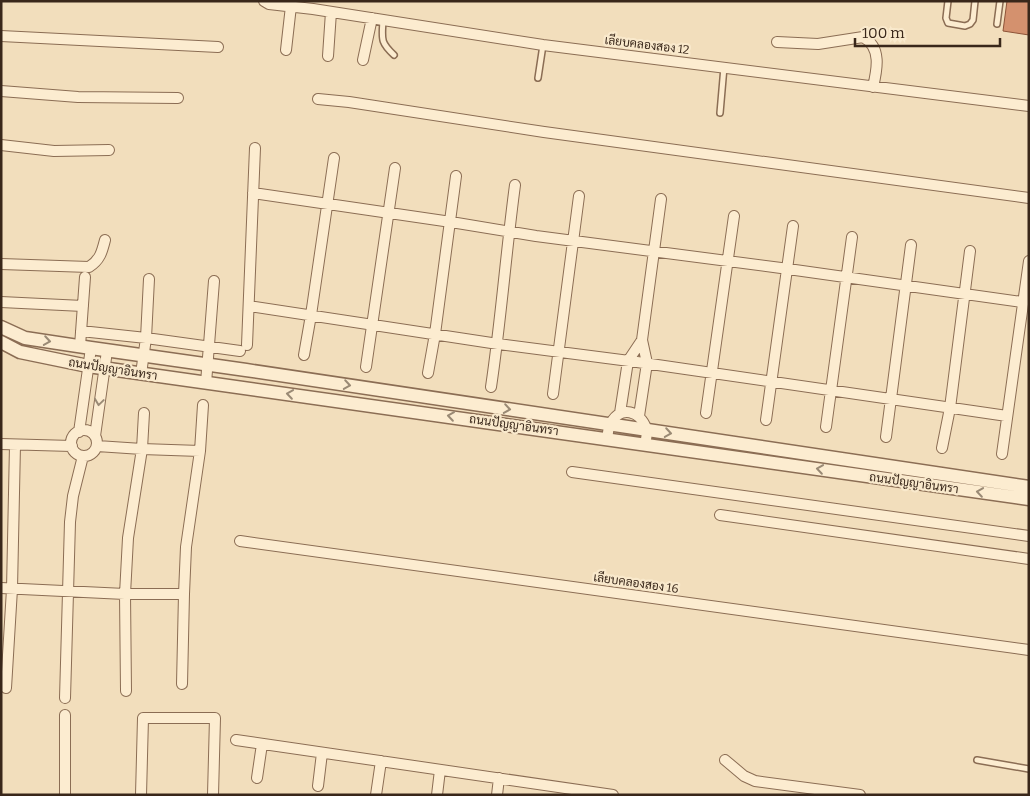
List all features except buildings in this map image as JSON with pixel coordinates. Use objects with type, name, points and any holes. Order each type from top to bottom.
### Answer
[{"type":"street","name":"เลียบคลองสอง 12","points":[[264,1],[268,4],[291,6],[313,5],[331,12],[543,45],[1029,106]]},
{"type":"street","points":[[286,50],[291,6]]},
{"type":"street","points":[[328,56],[331,12]]},
{"type":"street","points":[[363,60],[372,18]]},
{"type":"street","points":[[1,36],[218,47]]},
{"type":"street","points":[[777,42],[818,44],[862,37],[868,40],[876,56],[878,68],[873,87]]},
{"type":"street","points":[[1,91],[78,96],[178,98]]},
{"type":"street","points":[[318,99],[544,132],[1029,198]]},
{"type":"street","points":[[1,145],[54,151],[109,150]]},
{"type":"street","points":[[81,331],[210,347],[243,348],[249,306],[254,148]]},
{"type":"street","points":[[304,355],[312,315],[334,158]]},
{"type":"street","points":[[366,367],[395,168]]},
{"type":"street","points":[[428,373],[451,222],[456,176]]},
{"type":"street","points":[[491,386],[498,344],[508,231],[515,185]]},
{"type":"street","points":[[253,193],[573,241],[1022,302]]},
{"type":"street","points":[[553,394],[579,196]]},
{"type":"street","points":[[639,416],[647,363],[642,340],[660,199]]},
{"type":"street","points":[[706,413],[734,216]]},
{"type":"street","points":[[766,420],[793,226]]},
{"type":"street","points":[[826,427],[852,237]]},
{"type":"street","points":[[1,264],[89,267],[101,255],[105,240]]},
{"type":"street","points":[[886,437],[911,245]]},
{"type":"street","points":[[942,448],[950,408],[970,251]]},
{"type":"street","points":[[1002,454],[1029,261]]},
{"type":"street","points":[[85,278],[81,331],[88,366],[79,432],[73,438],[72,446],[76,453],[83,456],[89,456],[94,452],[107,351]]},
{"type":"street","points":[[141,374],[146,338],[149,279]]},
{"type":"street","points":[[206,383],[209,364],[214,281]]},
{"type":"street","points":[[1,302],[83,306]]},
{"type":"street","points":[[249,306],[498,344],[628,360],[1007,416]]},
{"type":"street","name":"ถนนปัญญาอินทรา","points":[[1,327],[25,338],[107,351],[209,364],[1029,487]]},
{"type":"street","points":[[620,413],[628,360],[642,340]]},
{"type":"street","name":"ถนนปัญญาอินทรา","points":[[1,342],[20,352],[88,366],[1029,499]]},
{"type":"street","points":[[182,684],[184,594],[189,523],[200,451],[203,405]]},
{"type":"street","points":[[607,439],[609,424],[620,413],[630,411],[639,416],[647,430],[645,444]]},
{"type":"street","points":[[126,690],[125,594],[129,528],[142,450],[144,413]]},
{"type":"street","points":[[79,432],[88,431],[96,441],[142,450],[200,451]]},
{"type":"street","points":[[1,444],[72,446]]},
{"type":"street","points":[[6,688],[12,589],[15,445]]},
{"type":"street","points":[[65,698],[70,522],[83,456]]},
{"type":"street","points":[[572,472],[1029,536]]},
{"type":"street","points":[[720,515],[1029,559]]},
{"type":"street","name":"เลียบคลองสอง 16","points":[[240,541],[1029,650]]},
{"type":"street","points":[[1,588],[125,594],[184,594]]},
{"type":"street","points":[[65,715],[65,795]]},
{"type":"street","points":[[141,795],[143,718],[215,718],[213,795]]},
{"type":"street","points":[[236,740],[499,778],[557,791],[613,795]]},
{"type":"street","points":[[257,778],[262,744]]},
{"type":"street","points":[[318,786],[322,753]]},
{"type":"street","points":[[725,760],[744,776],[755,781],[860,795]]},
{"type":"street","points":[[376,795],[381,761]]},
{"type":"street","points":[[437,795],[440,770]]},
{"type":"street","points":[[497,795],[499,778]]},
{"type":"lane","points":[[948,1],[946,18],[948,23],[965,26],[973,20],[975,1]]},
{"type":"lane","points":[[997,24],[1000,1]]},
{"type":"lane","points":[[383,20],[384,46],[394,55]]},
{"type":"lane","points":[[538,78],[543,45]]},
{"type":"lane","points":[[720,113],[724,68]]},
{"type":"lane","points":[[977,760],[1029,769]]}]
